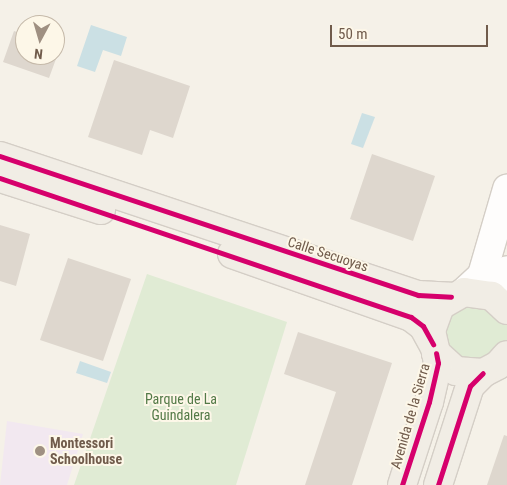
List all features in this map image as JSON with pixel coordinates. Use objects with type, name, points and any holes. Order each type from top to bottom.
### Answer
[{"type":"main road","name":"Calle Secuoyas","points":[[0,156],[418,295],[457,294],[492,296],[505,307]]},
{"type":"main road","points":[[0,178],[398,312],[417,321],[434,349],[456,371],[499,363]]},
{"type":"main road","name":"Avenida de la Sierra","points":[[402,485],[431,394],[438,363],[434,349],[433,318],[457,294]]},
{"type":"main road","points":[[438,485],[470,386],[499,363]]},
{"type":"street","points":[[457,294],[482,274],[507,189]]},
{"type":"street","points":[[505,307],[507,270]]},
{"type":"shaded area","points":[[91,25],[127,37],[121,56],[103,50],[95,72],[77,66]]},
{"type":"shaded area","points":[[362,113],[375,117],[363,148],[351,144]]},
{"type":"shaded area","points":[[80,361],[111,372],[107,383],[76,373]]},
{"type":"shaded area","name":"Montessori Schoolhouse","points":[[7,421],[83,434],[67,485],[0,485]]},
{"type":"green space","name":"Parque de La Guindalera","points":[[147,274],[287,322],[236,485],[74,485]]},
{"type":"green space","points":[[456,299],[507,313],[507,349],[498,360],[452,361],[440,316]]},
{"type":"building","points":[[14,31],[15,65],[54,65],[49,78],[3,62]]},
{"type":"building","points":[[114,60],[190,86],[173,138],[150,130],[142,155],[88,137]]},
{"type":"building","points":[[372,154],[435,176],[413,241],[350,219]]},
{"type":"building","points":[[0,225],[30,234],[16,286],[0,281]]},
{"type":"building","points":[[68,258],[131,279],[103,361],[40,340]]},
{"type":"building","points":[[298,332],[392,363],[352,485],[305,485],[336,392],[284,374]]},
{"type":"building","points":[[504,435],[507,436],[507,485],[487,485]]},
{"type":"cycle path","points":[[0,156],[418,295],[451,297]]},
{"type":"cycle path","points":[[0,178],[411,317],[423,326],[433,344]]},
{"type":"cycle path","points":[[402,485],[429,402],[438,363],[436,353]]},
{"type":"cycle path","points":[[438,485],[470,386],[483,373]]},
{"type":"place","name":"Montessori Schoolhouse","points":[[40,451]]}]
